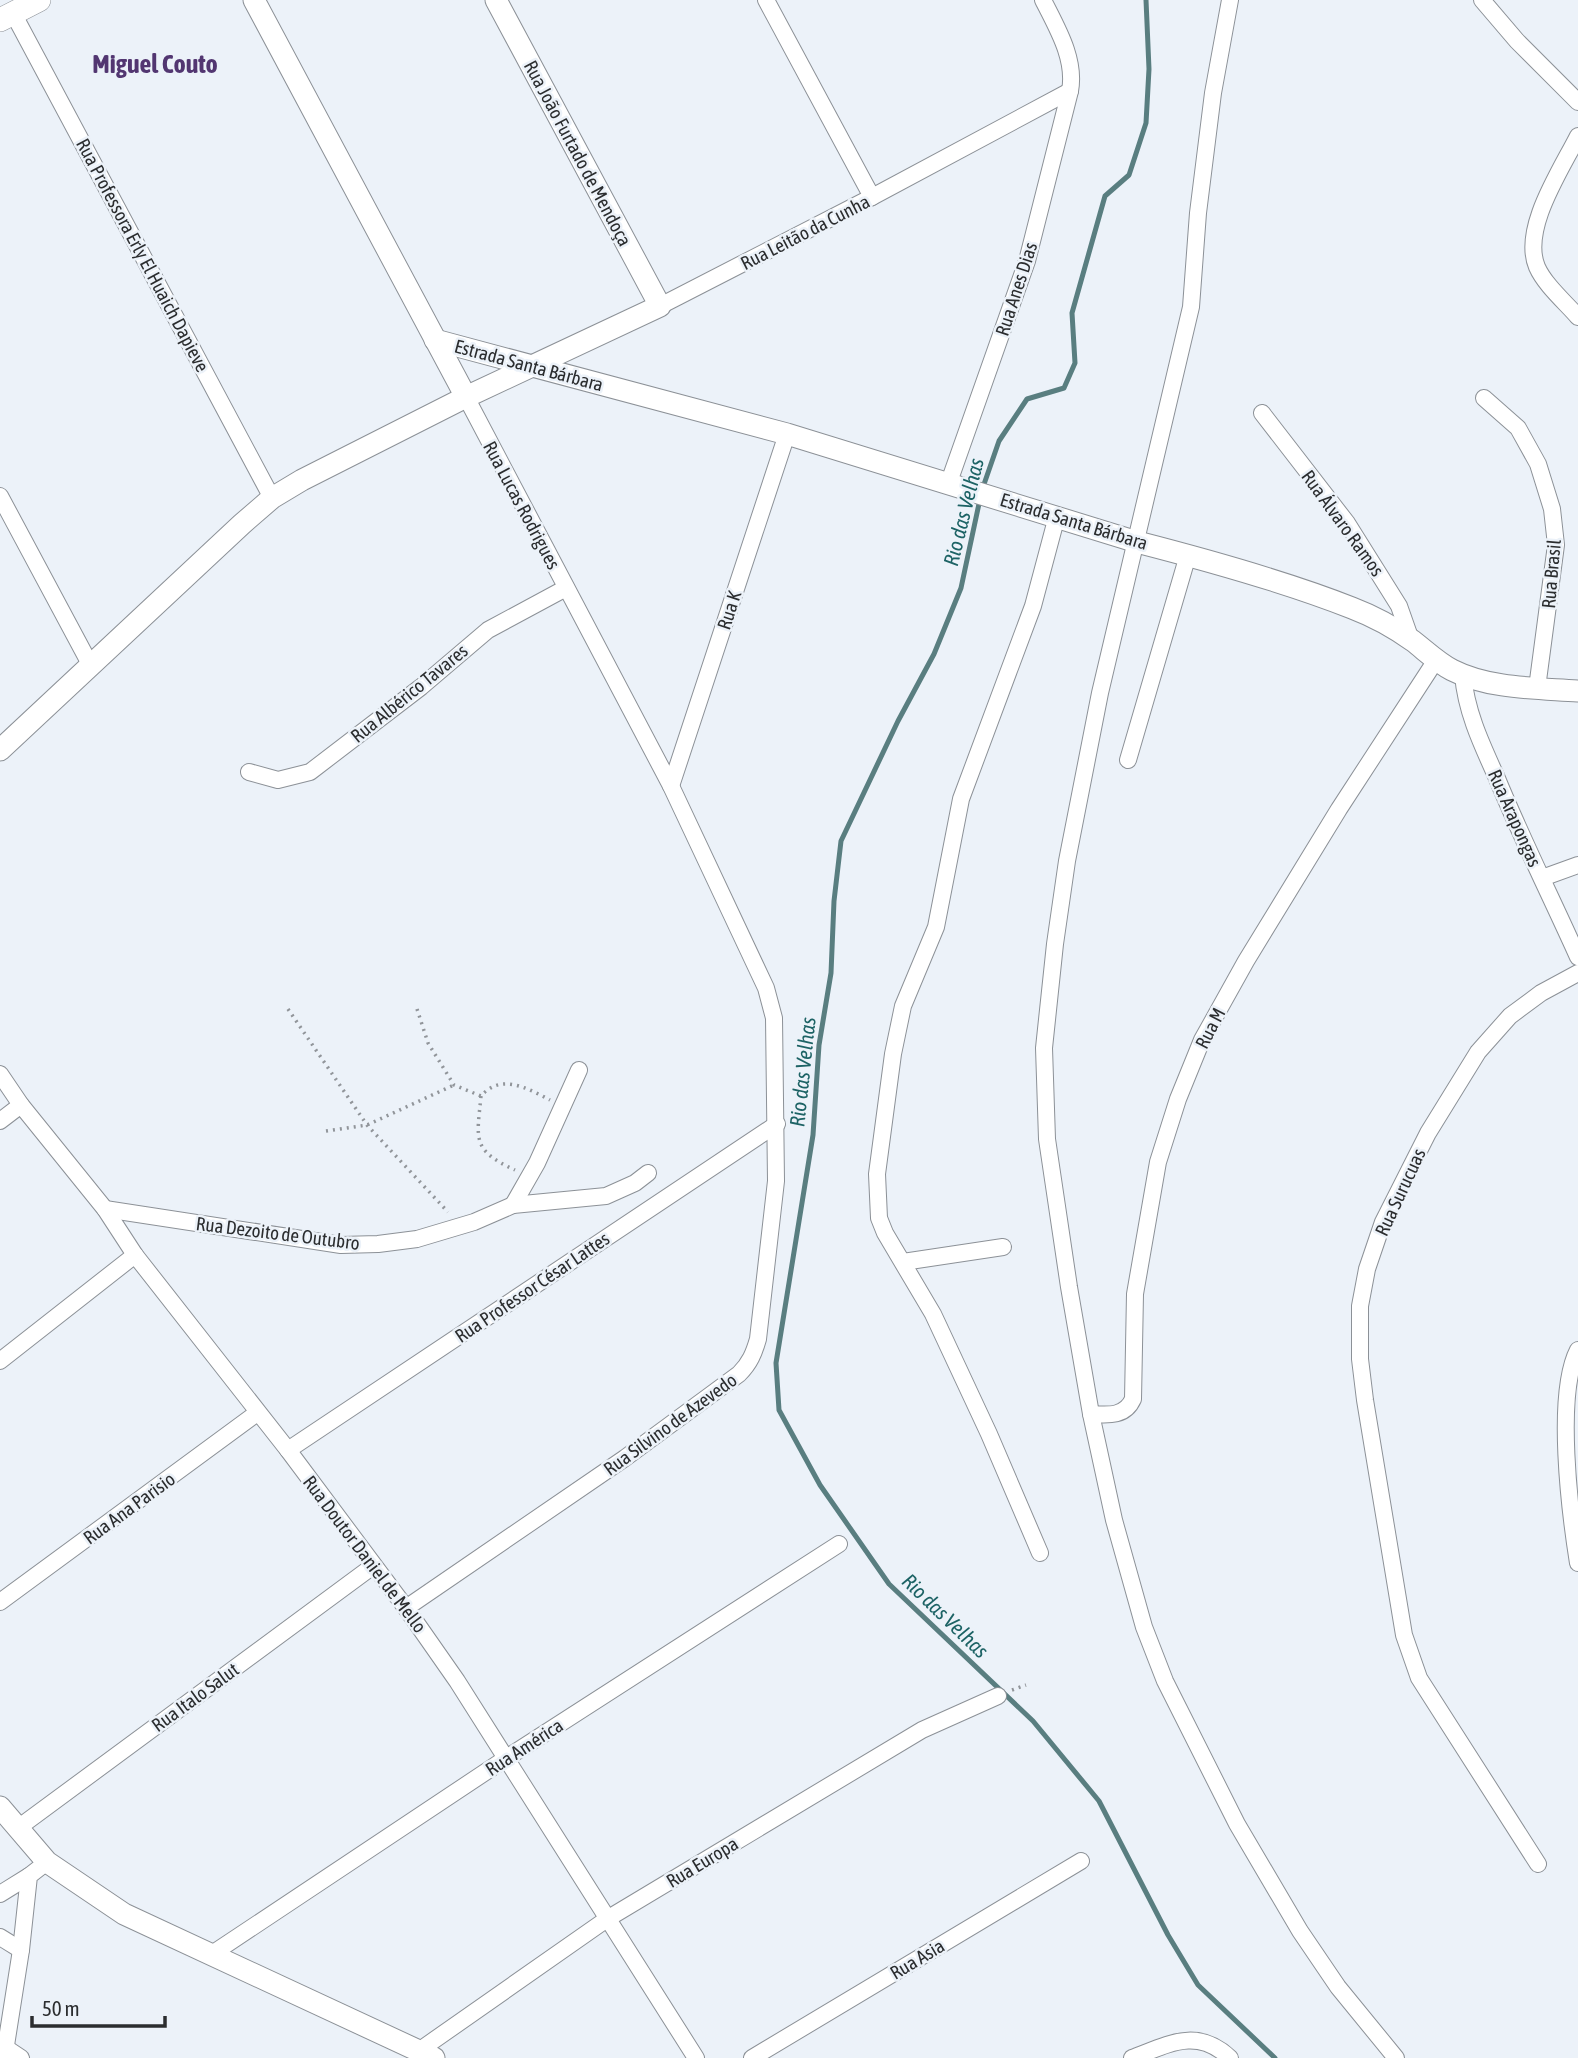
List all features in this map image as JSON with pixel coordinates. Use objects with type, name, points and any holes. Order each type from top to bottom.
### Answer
[{"type":"main road","points":[[7,16],[38,0]]},
{"type":"street","name":"Rua Lucas Rodrigues","points":[[254,0],[671,786],[748,945],[766,988],[774,1018]]},
{"type":"street","name":"Rua João Furtado de Mendoça","points":[[495,0],[660,306]]},
{"type":"street","points":[[766,0],[872,197]]},
{"type":"street","name":"Rua Anes Dias","points":[[953,484],[1027,261],[1073,78],[1062,38],[1043,0]]},
{"type":"street","points":[[1230,0],[1213,93],[1198,213],[1191,307],[1100,693],[1067,861],[1044,1048],[1047,1139],[1091,1414],[1126,1568],[1144,1627],[1165,1681],[1237,1824],[1300,1931],[1338,1987],[1396,2058]]},
{"type":"street","points":[[1482,0],[1517,41],[1578,102]]},
{"type":"street","name":"Rua Professora Erly El Huaich Dapieve","points":[[7,16],[272,498]]},
{"type":"street","name":"Rua Leitão da Cunha","points":[[0,750],[272,498],[302,480],[466,397],[660,306],[1070,91]]},
{"type":"street","points":[[1578,136],[1541,210],[1532,241],[1538,269],[1578,317]]},
{"type":"street","name":"Estrada Santa Bárbara","points":[[435,340],[787,434],[1137,542],[1188,555],[1353,608],[1382,622],[1436,660],[1463,675],[1496,683],[1578,691]]},
{"type":"street","name":"Rua Brasil","points":[[1484,398],[1518,428],[1538,464],[1552,509],[1556,545],[1537,688]]},
{"type":"street","name":"Rua Álvaro Ramos","points":[[1262,413],[1354,534],[1399,606],[1411,640]]},
{"type":"street","name":"Rua K","points":[[671,786],[787,434]]},
{"type":"street","points":[[0,496],[91,666]]},
{"type":"street","points":[[1040,1553],[933,1314],[885,1233],[879,1218],[877,1174],[893,1054],[903,1006],[936,927],[961,799],[1033,606],[1057,516]]},
{"type":"street","points":[[1128,760],[1188,555]]},
{"type":"street","name":"Rua Albérico Tavares","points":[[249,772],[278,780],[310,772],[421,687],[488,630],[566,588]]},
{"type":"street","name":"Rua M","points":[[1091,1414],[1121,1413],[1129,1407],[1133,1399],[1135,1294],[1158,1161],[1178,1099],[1202,1040],[1246,961],[1339,809],[1436,660]]},
{"type":"street","name":"Rua Arapongas","points":[[1463,675],[1471,718],[1520,833],[1578,957]]},
{"type":"street","points":[[1542,878],[1578,865]]},
{"type":"street","name":"Rua Surucuas","points":[[1538,1864],[1419,1678],[1404,1635],[1362,1373],[1360,1306],[1367,1269],[1383,1222],[1428,1133],[1478,1052],[1510,1016],[1541,993],[1578,973]]},
{"type":"street","name":"Rua Silvino de Azevedo","points":[[406,1608],[625,1458],[739,1374],[748,1364],[755,1352],[760,1326],[776,1181],[774,1018]]},
{"type":"street","points":[[513,1205],[579,1070]]},
{"type":"street","name":"Rua Doutor Daniel de Mello","points":[[0,1074],[406,1608],[457,1681],[696,2058]]},
{"type":"street","points":[[0,1121],[21,1105]]},
{"type":"street","name":"Rua Professor César Lattes","points":[[288,1450],[777,1124]]},
{"type":"street","name":"Rua Dezoito de Outubro","points":[[105,1209],[341,1245],[378,1244],[417,1239],[461,1226],[513,1205],[606,1196],[648,1173]]},
{"type":"street","points":[[903,1262],[1003,1247]]},
{"type":"street","points":[[0,1361],[135,1255]]},
{"type":"street","points":[[1578,1350],[1569,1387],[1565,1423],[1572,1447],[1578,1563]]},
{"type":"street","name":"Rua Ana Parisio","points":[[0,1602],[257,1413]]},
{"type":"street","name":"Rua América","points":[[212,1954],[505,1759],[839,1544]]},
{"type":"street","name":"Rua Italo Salut","points":[[18,1828],[373,1566]]},
{"type":"street","name":"Rua Europa","points":[[427,2054],[607,1919],[922,1730],[998,1696]]},
{"type":"street","points":[[0,1807],[47,1861],[124,1914],[427,2054]]},
{"type":"street","points":[[0,1894],[47,1861]]},
{"type":"street","name":"Rua Asia","points":[[752,2058],[1081,1861]]},
{"type":"street","points":[[21,2058],[5,2053],[29,1876]]},
{"type":"street","points":[[0,1937],[21,1950]]},
{"type":"street","points":[[1132,2058],[1184,2041],[1202,2040],[1221,2049],[1230,2058]]},
{"type":"path","points":[[289,1009],[367,1125],[461,1226]]},
{"type":"path","points":[[417,1009],[428,1044],[454,1085],[481,1096]]},
{"type":"path","points":[[529,1177],[485,1154],[480,1144],[478,1126],[481,1096],[487,1089],[502,1082],[526,1088],[562,1105]]},
{"type":"path","points":[[326,1131],[367,1125],[454,1085]]},
{"type":"path","points":[[1014,1689],[1026,1685]]},
{"type":"waterway","name":"Rio das Velhas","points":[[982,490],[999,441],[1027,399],[1064,388],[1075,363],[1072,313],[1105,196],[1129,175],[1146,123],[1149,69],[1146,0]]},
{"type":"waterway","name":"Rio das Velhas","points":[[980,499],[961,588],[934,654],[898,721],[841,841],[834,901],[831,973],[819,1045],[813,1135],[776,1363],[779,1410],[820,1485],[889,1584],[1033,1721],[1099,1801],[1168,1935],[1198,1985],[1275,2058]]},
{"type":"district","name":"Miguel Couto","points":[[155,64]]}]
